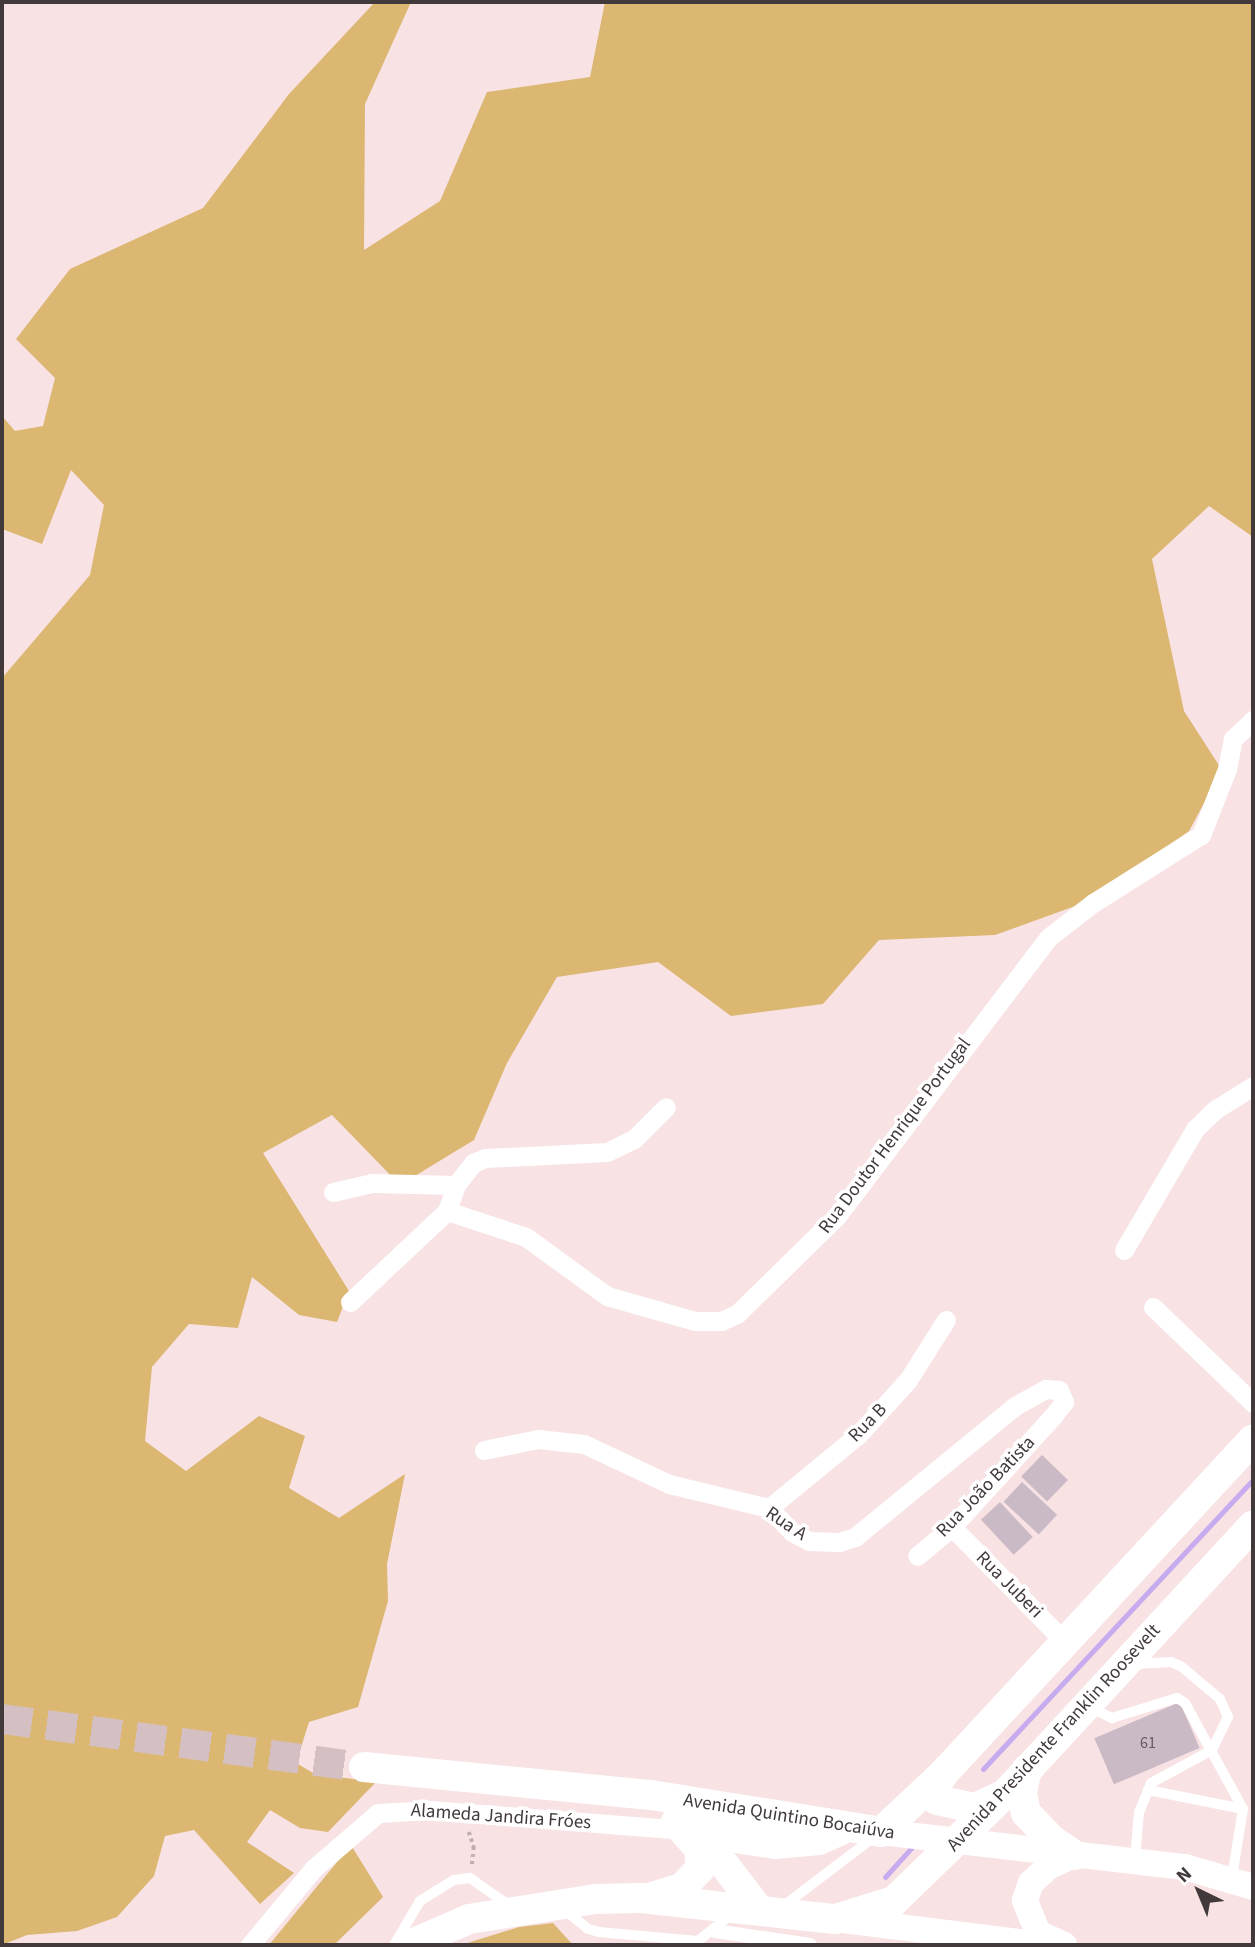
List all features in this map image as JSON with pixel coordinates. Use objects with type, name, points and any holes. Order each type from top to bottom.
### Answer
[{"type":"main road","points":[[881,1832],[943,1774],[1253,1439]]},
{"type":"main road","name":"Avenida Presidente Franklin Roosevelt","points":[[835,1919],[894,1901],[960,1840],[1253,1525]]},
{"type":"main road","name":"Avenida Quintino Bocaiúva","points":[[364,1768],[651,1795],[845,1829],[1135,1860],[1247,1883]]},
{"type":"main road","points":[[1027,1769],[1022,1793],[1026,1813],[1052,1840],[1074,1855]]},
{"type":"main road","points":[[943,1774],[934,1787],[937,1800],[976,1808],[1006,1793]]},
{"type":"main road","points":[[651,1795],[692,1831],[758,1910]]},
{"type":"main road","points":[[692,1831],[802,1843],[845,1829]]},
{"type":"main road","points":[[641,1898],[682,1888],[696,1877],[702,1864],[700,1850],[692,1831]]},
{"type":"main road","points":[[1064,1945],[1038,1933],[1025,1900],[1031,1883],[1048,1867],[1074,1855]]},
{"type":"main road","points":[[409,1945],[469,1919],[515,1909],[558,1903],[641,1898],[1045,1945]]},
{"type":"street","name":"Rua Doutor Henrique Portugal","points":[[447,1211],[526,1237],[607,1296],[695,1321],[721,1321],[737,1314],[837,1216],[1049,937],[1094,903],[1201,835],[1227,769],[1233,738],[1253,720]]},
{"type":"street","points":[[1124,1250],[1195,1129],[1216,1109],[1253,1086]]},
{"type":"street","points":[[350,1302],[447,1211],[456,1185],[466,1169],[485,1158],[607,1152],[634,1139],[666,1107]]},
{"type":"street","points":[[333,1192],[371,1183],[456,1185]]},
{"type":"street","points":[[1153,1307],[1253,1403]]},
{"type":"street","name":"Rua B","points":[[769,1508],[858,1434],[908,1380],[946,1320]]},
{"type":"street","name":"Rua A","points":[[484,1450],[538,1439],[584,1444],[669,1484],[769,1508],[792,1532],[809,1541],[839,1542],[855,1537],[1015,1406],[1053,1388],[1064,1396],[1053,1416]]},
{"type":"street","name":"Rua João Batista","points":[[916,1556],[953,1527],[1053,1416]]},
{"type":"street","name":"Rua Juberi","points":[[953,1527],[1065,1642]]},
{"type":"street","name":"Alameda Jandira Fróes","points":[[250,1945],[314,1868],[378,1813],[462,1813],[692,1831]]},
{"type":"street","points":[[715,1931],[810,1945]]},
{"type":"lane","points":[[1124,1664],[1171,1662],[1220,1699],[1228,1717],[1212,1751],[1157,1779],[1148,1790],[1139,1812],[1135,1860]]},
{"type":"lane","points":[[1087,1705],[1112,1718],[1180,1698],[1243,1809],[1247,1883]]},
{"type":"lane","points":[[1148,1790],[1243,1809]]},
{"type":"lane","points":[[558,1903],[581,1924],[599,1932],[698,1941],[758,1910],[881,1832]]},
{"type":"lane","points":[[394,1945],[419,1901],[454,1880],[470,1878],[515,1909]]},
{"type":"path","points":[[2,81],[2,127]]},
{"type":"path","points":[[462,1813],[474,1847],[470,1878]]},
{"type":"shaded area","points":[[375,2],[411,2],[365,104],[364,250],[440,201],[487,92],[590,77],[605,2],[1253,2],[1253,537],[1209,506],[1152,559],[1184,711],[1222,770],[1189,831],[1089,901],[995,935],[879,940],[823,1004],[731,1016],[658,962],[557,977],[507,1063],[474,1140],[400,1185],[332,1115],[263,1153],[349,1291],[337,1322],[299,1315],[252,1277],[238,1328],[189,1324],[152,1367],[145,1441],[186,1471],[259,1416],[305,1436],[289,1488],[339,1518],[405,1474],[387,1564],[388,1601],[358,1707],[309,1722],[296,1763],[315,1774],[376,1782],[328,1832],[300,1828],[270,1810],[247,1842],[294,1873],[260,1904],[194,1830],[165,1836],[154,1876],[117,1917],[77,1931],[27,1935],[2,1945],[2,678],[90,575],[104,505],[71,470],[42,544],[2,529],[2,416],[15,431],[43,426],[55,378],[16,339],[70,269],[203,208],[289,94]]},
{"type":"shaded area","points":[[351,1845],[383,1897],[334,1945],[269,1945]]},
{"type":"shaded area","points":[[553,1923],[573,1945],[461,1945],[519,1927]]},
{"type":"building","points":[[1042,1455],[1068,1480],[1047,1502],[1021,1477]]},
{"type":"building","points":[[1022,1482],[1057,1515],[1039,1534],[1004,1502]]},
{"type":"building","points":[[1000,1502],[1033,1537],[1014,1555],[981,1520]]},
{"type":"building","points":[[1180,1702],[1200,1748],[1114,1784],[1094,1738]]},
{"type":"waterway","points":[[983,1769],[1253,1479]]},
{"type":"waterway","points":[[885,1877],[913,1846]]},
{"type":"tunnel","points":[[2,1719],[364,1767]]}]
